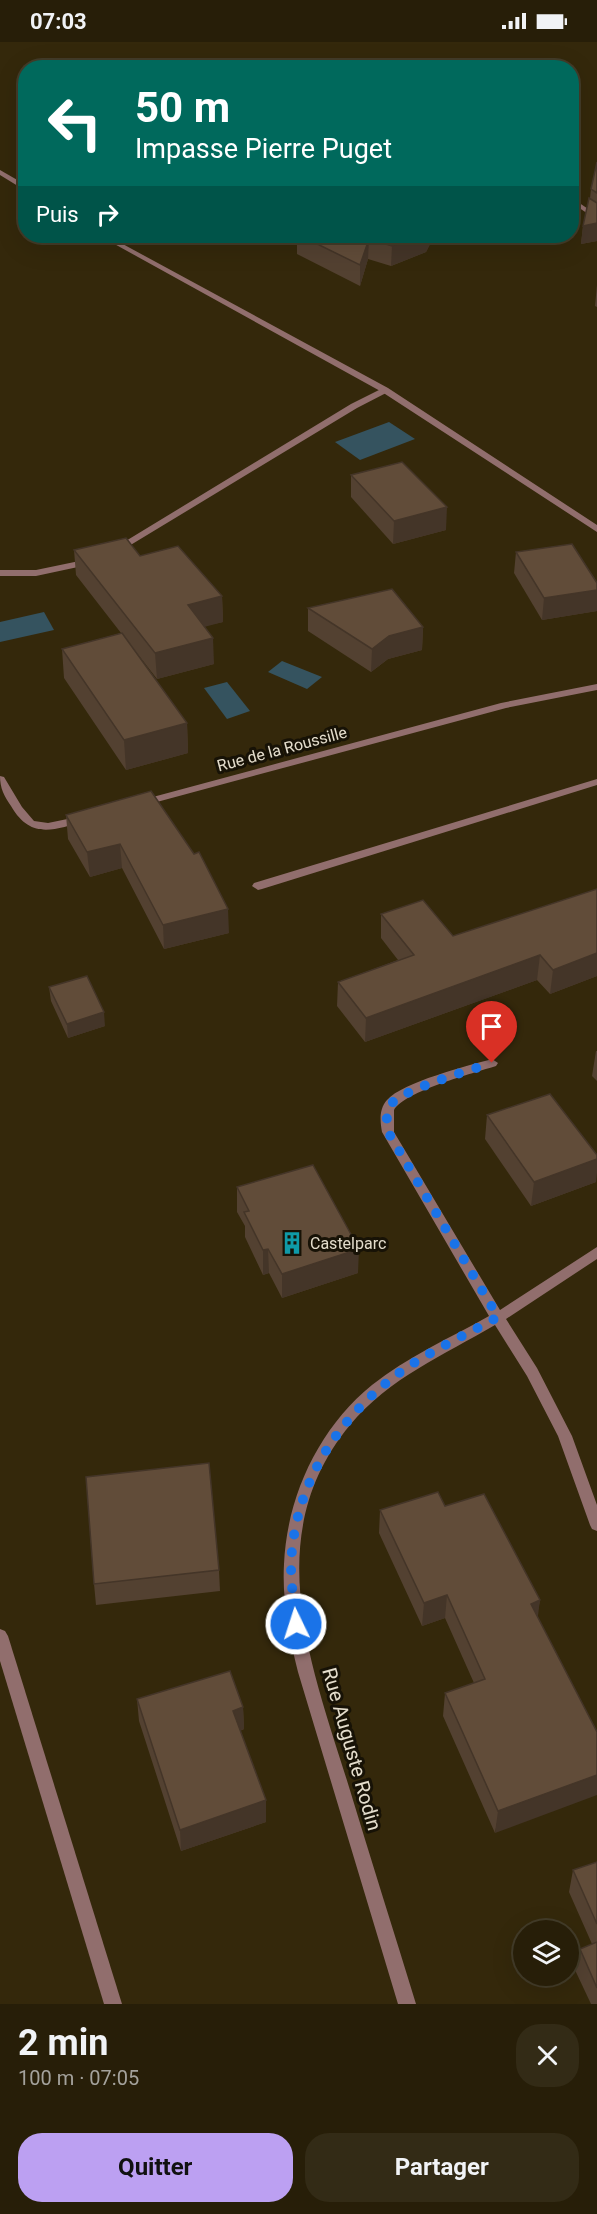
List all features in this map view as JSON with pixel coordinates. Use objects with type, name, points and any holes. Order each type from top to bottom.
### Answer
[{"type":"street","points":[[0,172],[18,184]]},
{"type":"street","points":[[579,205],[597,218]]},
{"type":"street","points":[[116,243],[385,390],[597,529]]},
{"type":"street","points":[[0,573],[36,573],[74,567],[105,556],[354,406],[385,390]]},
{"type":"street","name":"Rue de la Roussille","points":[[127,807],[505,705],[597,687]]},
{"type":"street","points":[[0,779],[28,824],[33,826],[39,828],[57,826],[95,816]]},
{"type":"street","points":[[258,886],[597,782]]},
{"type":"street","points":[[492,1063],[407,1093],[391,1104],[386,1118],[388,1132],[532,1372],[565,1436],[597,1525]]},
{"type":"street","name":"Rue Auguste Rodin","points":[[407,2004],[316,1708],[296,1624],[291,1564],[301,1504],[320,1458],[346,1420],[377,1390],[407,1368],[498,1317],[597,1252]]},
{"type":"street","points":[[0,1636],[113,2004]]},
{"type":"water","points":[[389,422],[415,439],[360,460],[335,442]]},
{"type":"water","points":[[44,612],[54,630],[0,642],[0,622]]},
{"type":"water","points":[[282,661],[322,677],[307,689],[268,672]]},
{"type":"water","points":[[227,682],[250,711],[227,719],[204,688]]},
{"type":"building","points":[[597,162],[597,193],[591,189]]},
{"type":"building","points":[[589,198],[597,203],[597,223],[583,226]]},
{"type":"building","points":[[315,243],[368,243],[360,265]]},
{"type":"building","points":[[382,243],[400,243],[392,246]]},
{"type":"building","points":[[402,462],[447,507],[394,521],[351,475]]},
{"type":"building","points":[[126,538],[140,556],[178,546],[222,596],[188,605],[213,638],[155,653],[74,550]]},
{"type":"building","points":[[572,544],[597,583],[597,590],[544,598],[516,552]]},
{"type":"building","points":[[392,589],[423,627],[389,636],[372,649],[308,608]]},
{"type":"building","points":[[122,633],[187,723],[124,740],[62,649]]},
{"type":"building","points":[[151,791],[194,854],[199,852],[228,909],[163,925],[120,844],[87,852],[66,815]]},
{"type":"building","points":[[597,889],[597,953],[553,970],[540,955],[366,1018],[338,982],[414,955],[381,914],[423,900],[453,936]]},
{"type":"building","points":[[87,976],[104,1012],[67,1024],[49,987]]},
{"type":"building","points":[[550,1094],[597,1155],[597,1159],[534,1182],[487,1115]]},
{"type":"building","name":"Castelparc","points":[[313,1165],[359,1249],[282,1274],[268,1249],[263,1250],[244,1212],[249,1211],[237,1187]]},
{"type":"building","points":[[209,1463],[219,1570],[94,1584],[86,1477]]},
{"type":"building","points":[[438,1492],[445,1506],[484,1494],[540,1600],[531,1604],[597,1732],[597,1775],[498,1811],[445,1693],[485,1679],[447,1595],[424,1603],[380,1510]]},
{"type":"building","points":[[230,1671],[243,1707],[233,1711],[266,1800],[180,1830],[137,1699]]},
{"type":"building","points":[[597,1862],[597,1924],[573,1870]]},
{"type":"building","points":[[597,1942],[597,1988],[580,1949]]},
{"type":"place","name":"Castelparc","points":[[292,1243]]},
{"type":"route","points":[[296,1624],[291,1564],[301,1504],[320,1458],[346,1420],[377,1390],[407,1368],[498,1317],[388,1132],[386,1118],[391,1104],[407,1093],[492,1063]]}]
